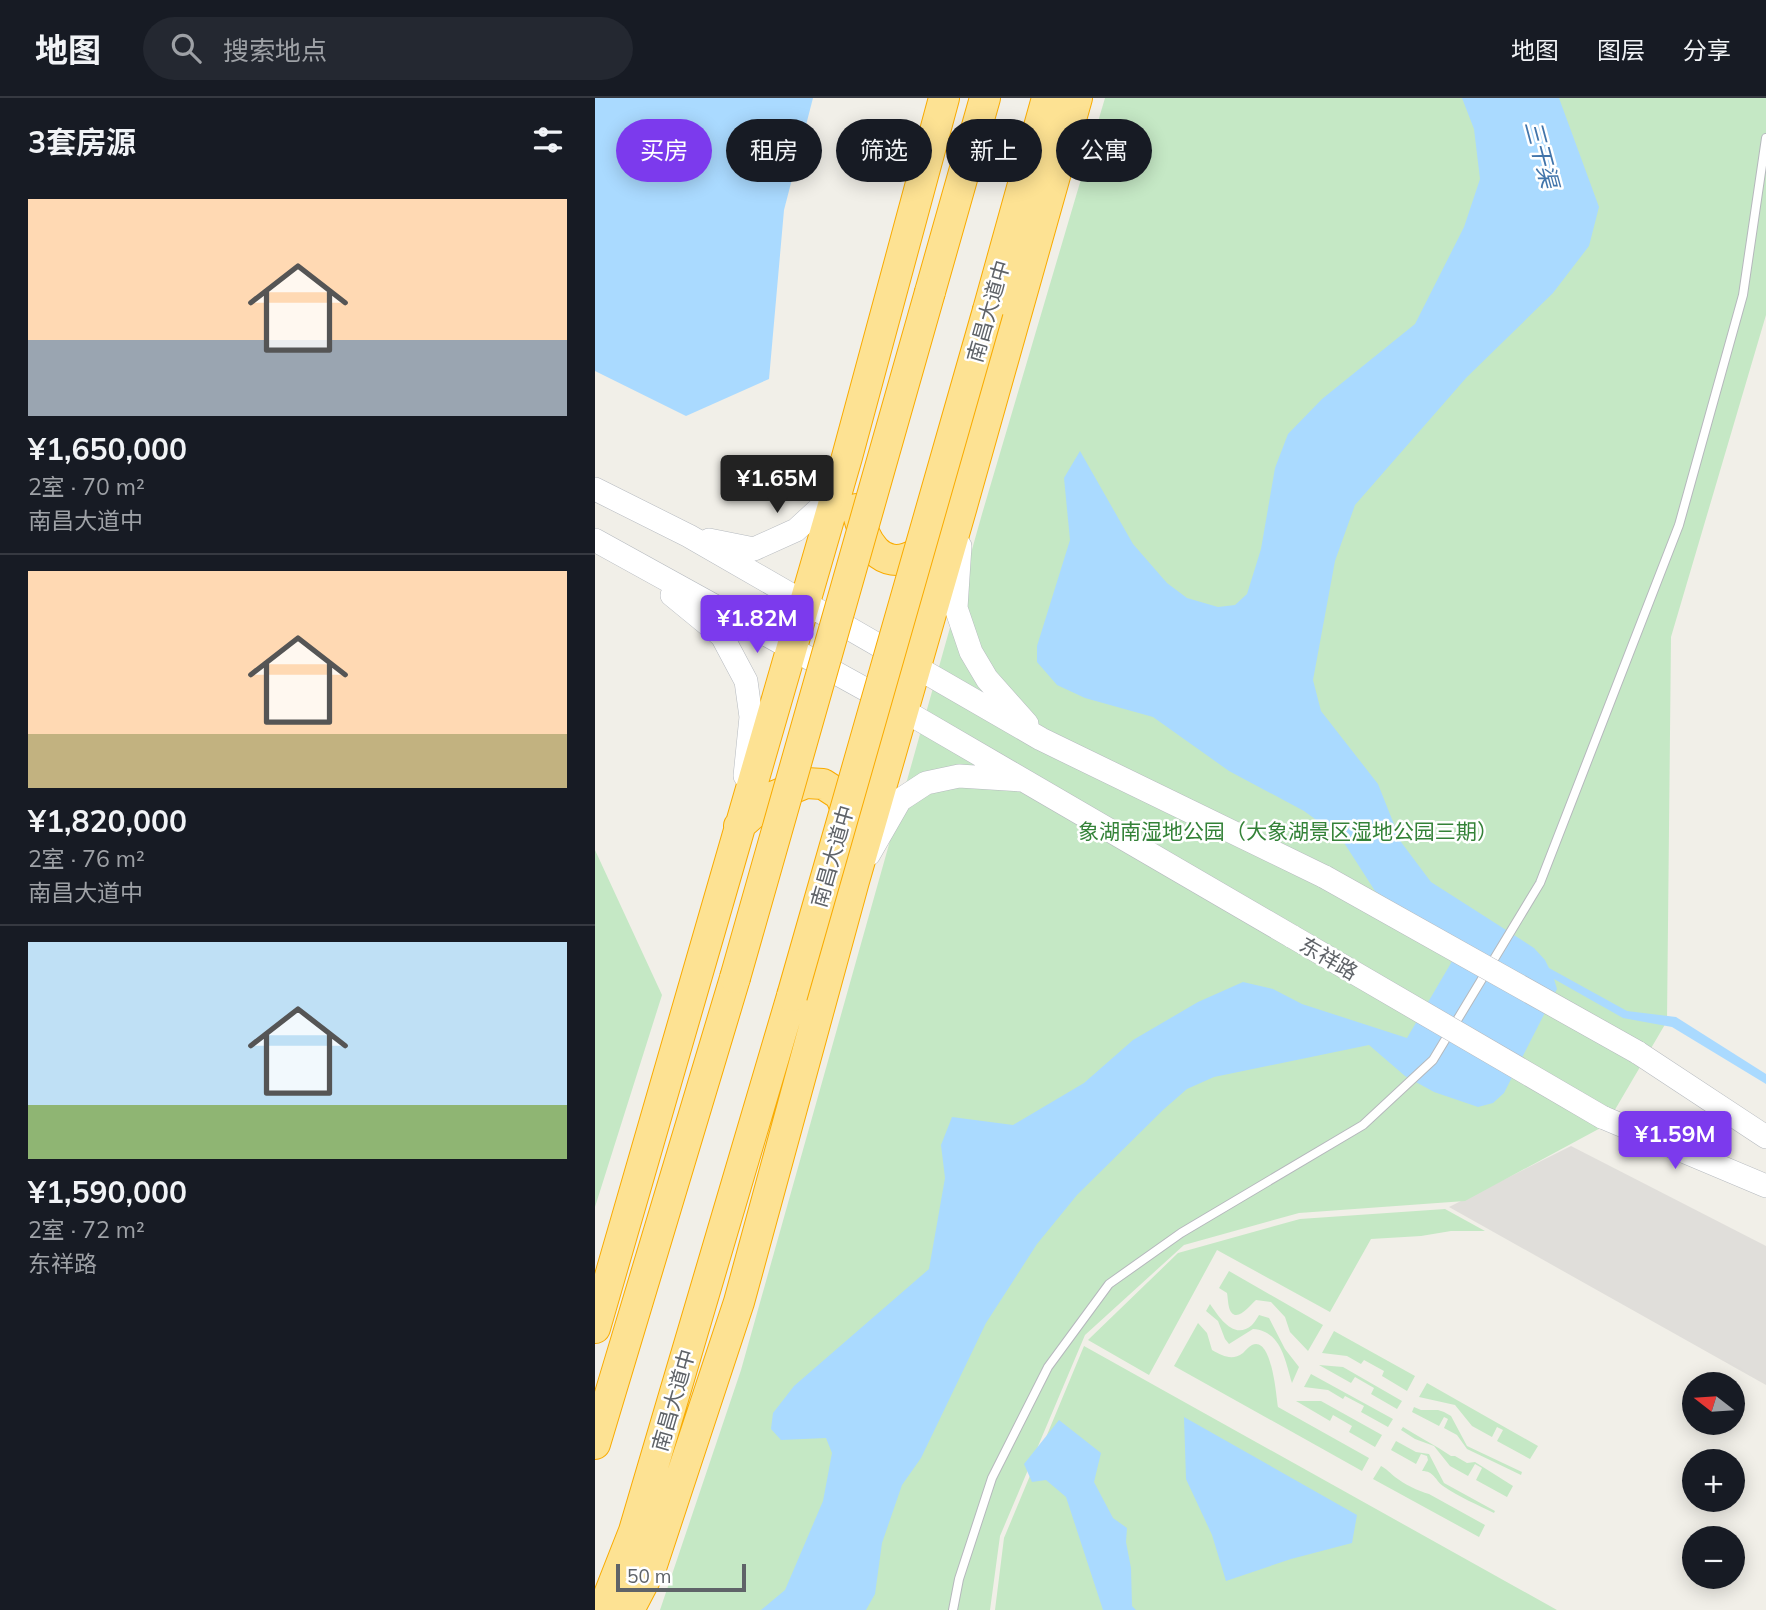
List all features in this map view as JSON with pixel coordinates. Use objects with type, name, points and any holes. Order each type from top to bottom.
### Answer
[{"type":"highway","points":[[595,1328],[847,457],[944,98]]},
{"type":"highway","points":[[595,1444],[735,978],[985,98]]},
{"type":"highway","name":"南昌大道中","points":[[603,1610],[634,1531],[792,996],[1047,98]]},
{"type":"highway","points":[[629,1610],[651,1568],[739,1302],[854,881],[1077,98]]},
{"type":"highway","points":[[847,457],[860,525],[877,554],[892,562],[907,560],[931,546],[962,506]]},
{"type":"highway","points":[[739,826],[772,797],[806,783],[823,784],[840,795],[850,819],[854,881]]},
{"type":"main road","points":[[689,536],[754,549],[796,530],[821,507],[847,457]]},
{"type":"main road","points":[[595,489],[689,536],[1041,739],[1325,877],[1637,1052],[1766,1137]]},
{"type":"main road","points":[[962,506],[956,608],[971,652],[987,679],[1041,739]]},
{"type":"main road","points":[[595,540],[632,562],[722,636],[745,681],[751,717],[739,826]]},
{"type":"main road","name":"东祥路","points":[[632,562],[903,710],[1602,1117],[1766,1186]]},
{"type":"main road","points":[[854,881],[900,800],[926,783],[960,776],[1026,781]]},
{"type":"lane","points":[[953,1610],[959,1579],[992,1478],[1048,1367],[1109,1284],[1181,1233],[1363,1125],[1435,1058],[1540,883],[1679,525],[1743,295],[1766,138]]},
{"type":"shaded area","points":[[1571,1146],[1766,1246],[1766,1385],[1745,1372],[1449,1207]]},
{"type":"green space","name":"象湖南湿地公园（大象湖景区湿地公园三期）","points":[[1105,98],[1766,98],[1766,315],[1671,637],[1667,1021],[1606,1125],[1465,1201],[1299,1213],[1184,1245],[1085,1335],[1000,1536],[990,1610],[660,1610],[741,1370],[982,514],[1080,182],[1152,182],[1152,119],[1099,119]]},
{"type":"green space","points":[[595,850],[662,995],[595,1207]]},
{"type":"green space","points":[[1445,1209],[1485,1231],[1451,1231],[1371,1239],[1330,1312],[1217,1250],[1149,1375],[1088,1340],[1178,1253],[1300,1219]]},
{"type":"green space","points":[[1229,1271],[1323,1325],[1308,1351],[1290,1332],[1285,1317],[1271,1302],[1256,1300],[1240,1314],[1234,1315],[1231,1312],[1227,1293],[1219,1288]]},
{"type":"green space","points":[[1210,1304],[1233,1329],[1245,1329],[1252,1325],[1259,1315],[1269,1318],[1285,1349],[1299,1367],[1292,1383],[1284,1356],[1270,1335],[1253,1329],[1229,1344],[1218,1321],[1206,1311]]},
{"type":"green space","points":[[1198,1323],[1207,1333],[1212,1350],[1224,1356],[1239,1355],[1252,1345],[1259,1345],[1264,1349],[1272,1368],[1278,1407],[1369,1458],[1362,1471],[1174,1366]]},
{"type":"green space","points":[[1334,1331],[1415,1376],[1407,1391],[1382,1376],[1384,1371],[1364,1360],[1361,1364],[1347,1356],[1322,1353]]},
{"type":"green space","points":[[1084,1346],[1557,1610],[995,1610],[1004,1538]]},
{"type":"green space","points":[[1319,1365],[1343,1367],[1402,1401],[1397,1409],[1371,1394],[1374,1388],[1355,1377],[1351,1383]]},
{"type":"green space","points":[[1311,1374],[1393,1419],[1388,1427],[1361,1412],[1364,1406],[1345,1396],[1343,1399],[1328,1390],[1304,1387]]},
{"type":"green space","points":[[1427,1383],[1538,1446],[1530,1459],[1497,1441],[1503,1430],[1497,1427],[1492,1437],[1472,1426],[1455,1405],[1419,1397]]},
{"type":"green space","points":[[1296,1401],[1321,1401],[1382,1435],[1375,1447],[1349,1432],[1352,1426],[1333,1415],[1330,1421]]},
{"type":"green space","points":[[1414,1407],[1421,1410],[1438,1410],[1451,1416],[1467,1446],[1522,1472],[1521,1475],[1467,1449],[1457,1435],[1444,1428],[1448,1419],[1444,1417],[1439,1426],[1412,1412]]},
{"type":"green space","points":[[1403,1427],[1451,1456],[1467,1463],[1475,1462],[1513,1486],[1507,1497],[1476,1480],[1482,1468],[1475,1464],[1468,1476],[1450,1466],[1434,1446],[1401,1430]]},
{"type":"green space","points":[[1396,1441],[1416,1452],[1429,1454],[1444,1483],[1495,1511],[1494,1513],[1455,1494],[1432,1474],[1422,1471],[1428,1460],[1427,1456],[1421,1454],[1416,1464],[1391,1450]]},
{"type":"green space","points":[[1381,1466],[1407,1485],[1485,1525],[1479,1537],[1373,1479]]},
{"type":"water","points":[[595,98],[813,98],[808,119],[726,119],[726,182],[791,182],[784,210],[769,379],[686,416],[595,371]]},
{"type":"water","name":"三干渠","points":[[1462,98],[1559,98],[1599,207],[1589,246],[1553,293],[1466,378],[1355,505],[1335,561],[1313,680],[1321,711],[1378,784],[1401,842],[1431,882],[1534,948],[1549,968],[1627,1011],[1676,1017],[1766,1074],[1766,1084],[1672,1027],[1623,1018],[1554,979],[1557,989],[1504,1093],[1493,1103],[1478,1107],[1434,1092],[1405,1076],[1369,1045],[1214,1077],[1187,1089],[1077,1195],[1037,1244],[986,1323],[921,1458],[902,1485],[882,1543],[875,1594],[866,1610],[761,1610],[785,1590],[823,1501],[832,1453],[826,1438],[781,1440],[771,1429],[773,1413],[794,1386],[929,1269],[945,1178],[941,1145],[952,1117],[1013,1125],[1084,1083],[1133,1040],[1198,1002],[1243,982],[1273,989],[1302,1004],[1407,1038],[1461,946],[1375,891],[1341,838],[1304,811],[1229,771],[1153,717],[1085,698],[1057,685],[1037,662],[1037,646],[1070,540],[1064,478],[1080,451],[1133,544],[1167,583],[1187,598],[1218,607],[1235,605],[1247,594],[1261,549],[1275,468],[1288,434],[1322,399],[1415,324],[1464,227],[1480,179],[1474,129]]},
{"type":"water","points":[[1184,1417],[1357,1515],[1352,1543],[1291,1559],[1226,1581],[1212,1535],[1186,1479]]},
{"type":"water","points":[[1059,1420],[1101,1453],[1094,1482],[1113,1518],[1127,1528],[1132,1606],[1136,1610],[1103,1610],[1066,1497],[1046,1480],[1032,1482],[1024,1464]]}]
